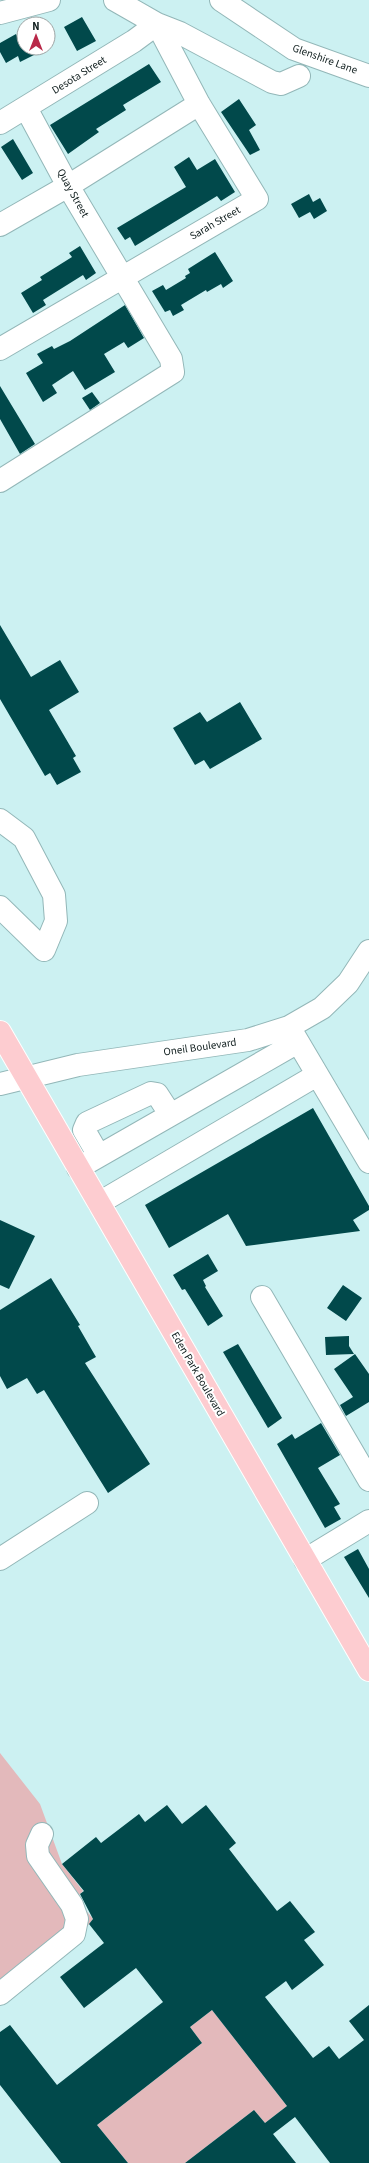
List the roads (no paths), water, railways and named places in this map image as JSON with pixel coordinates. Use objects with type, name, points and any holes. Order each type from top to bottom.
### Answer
[{"type":"main road","name":"Eden Park Boulevard","points":[[0,1032],[369,1670]]},
{"type":"street","points":[[0,13],[49,0]]},
{"type":"street","points":[[115,0],[157,24],[180,33],[272,82],[281,84],[300,76]]},
{"type":"street","name":"Glenshire Lane","points":[[221,0],[294,49],[369,76]]},
{"type":"street","name":"Sarah Street","points":[[0,349],[257,199],[200,104],[157,24]]},
{"type":"street","name":"Desota Street","points":[[0,123],[134,41],[157,24]]},
{"type":"street","points":[[0,225],[68,186],[200,104]]},
{"type":"street","name":"Quay Street","points":[[0,481],[173,372],[170,359],[68,186],[26,108]]},
{"type":"street","points":[[0,820],[24,838],[54,895],[56,921],[44,950],[0,907]]},
{"type":"street","name":"Oneil Boulevard","points":[[0,1084],[78,1065],[293,1034],[348,983],[369,951]]},
{"type":"street","points":[[78,1168],[170,1114],[293,1034],[369,1162]]},
{"type":"street","points":[[99,1203],[317,1075]]},
{"type":"street","points":[[99,1156],[84,1130],[87,1123],[151,1093],[157,1094],[170,1114]]},
{"type":"street","points":[[262,1297],[369,1480]]},
{"type":"street","points":[[0,1560],[87,1503]]},
{"type":"street","points":[[305,1560],[369,1522]]},
{"type":"street","points":[[0,1994],[74,1934],[77,1919],[72,1905],[38,1856],[37,1844],[42,1834]]}]
